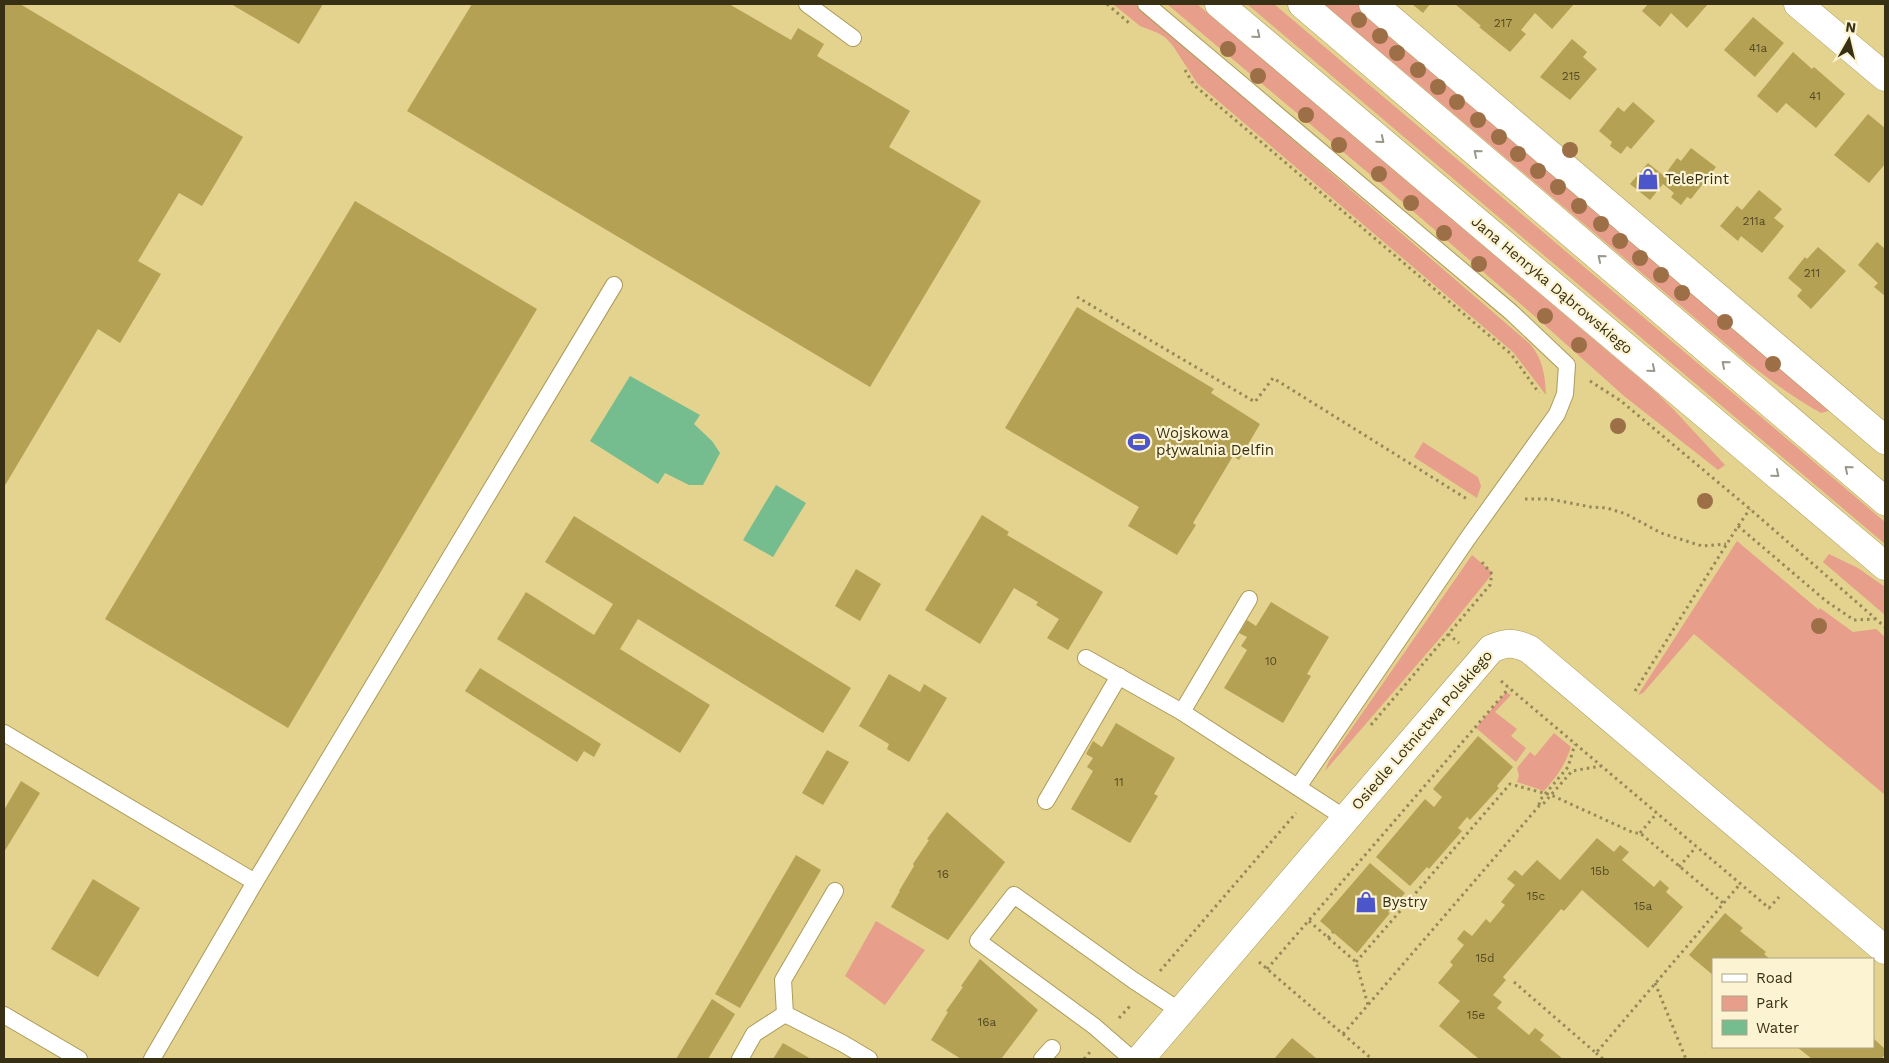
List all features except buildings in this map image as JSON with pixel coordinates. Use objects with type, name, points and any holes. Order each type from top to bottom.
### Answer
[{"type":"street","name":"Jana Henryka Dąbrowskiego","points":[[1219,4],[1885,566]]},
{"type":"street","points":[[1302,4],[1885,501]]},
{"type":"street","points":[[1373,4],[1885,440]]},
{"type":"street","points":[[1798,4],[1885,77]]},
{"type":"street","name":"Osiedle Lotnictwa Polskiego","points":[[1140,1059],[1491,649],[1504,643],[1529,649],[1885,950]]},
{"type":"lane","points":[[807,4],[854,38]]},
{"type":"lane","points":[[1146,4],[1510,312],[1567,365],[1565,394],[1557,414],[1487,511],[1298,787]]},
{"type":"lane","points":[[152,1059],[255,882],[614,285]]},
{"type":"lane","points":[[1182,712],[1249,599]]},
{"type":"lane","points":[[1086,658],[1182,712],[1346,818]]},
{"type":"lane","points":[[1046,801],[1119,676]]},
{"type":"lane","points":[[4,733],[255,882]]},
{"type":"lane","points":[[785,1014],[783,980],[835,891]]},
{"type":"lane","points":[[1132,1059],[1094,1026],[978,941],[1014,895],[1132,980],[1180,1011]]},
{"type":"lane","points":[[740,1059],[754,1034],[785,1014]]},
{"type":"lane","points":[[785,1014],[869,1059]]},
{"type":"lane","points":[[4,1015],[79,1059]]},
{"type":"path","points":[[1107,4],[1130,24]]},
{"type":"path","points":[[1181,63],[1194,85],[1511,354],[1557,414]]},
{"type":"path","points":[[1077,297],[1255,402],[1273,378],[1487,511],[1507,502],[1528,498],[1550,499],[1591,507],[1607,508],[1626,514],[1661,533],[1702,546],[1726,544]]},
{"type":"path","points":[[1567,365],[1620,400],[1750,509],[1885,627]]},
{"type":"path","points":[[1635,691],[1726,544],[1750,509]]},
{"type":"path","points":[[1738,526],[1826,601],[1854,620],[1875,619]]},
{"type":"path","points":[[1784,565],[1789,560]]},
{"type":"path","points":[[1366,730],[1490,585]]},
{"type":"path","points":[[1448,634],[1600,766],[1769,908],[1779,896]]},
{"type":"path","points":[[1267,969],[1509,688]]},
{"type":"path","points":[[1539,806],[1540,800],[1568,767],[1575,744]]},
{"type":"path","points":[[1584,751],[1588,746]]},
{"type":"path","points":[[1343,1034],[1572,770],[1600,766]]},
{"type":"path","points":[[1356,962],[1510,784],[1551,795],[1634,833],[1640,833],[1723,902]]},
{"type":"path","points":[[1159,972],[1300,809]]},
{"type":"path","points":[[1640,833],[1656,813]]},
{"type":"path","points":[[1679,867],[1696,847]]},
{"type":"path","points":[[1596,1053],[1740,884]]},
{"type":"path","points":[[1309,921],[1356,962],[1368,1006]]},
{"type":"path","points":[[1328,938],[1333,932]]},
{"type":"path","points":[[1254,958],[1372,1059]]},
{"type":"path","points":[[1514,982],[1603,1059]]},
{"type":"path","points":[[1655,983],[1686,1059]]},
{"type":"path","points":[[1118,1020],[1135,1000]]},
{"type":"green space","points":[[1113,4],[1135,4],[1530,344],[1538,355],[1545,381],[1546,395],[1513,352],[1197,83],[1166,38],[1140,26]]},
{"type":"green space","points":[[1167,4],[1197,4],[1657,393],[1725,465],[1718,470],[1624,396],[1385,187]]},
{"type":"green space","points":[[1247,4],[1274,4],[1885,522],[1885,544]]},
{"type":"green space","points":[[1324,4],[1360,4],[1829,408],[1828,411],[1821,413],[1811,407],[1747,362]]},
{"type":"green space","points":[[1423,442],[1478,477],[1481,486],[1477,498],[1414,457]]},
{"type":"green space","points":[[1737,541],[1819,610],[1820,608],[1853,632],[1876,629],[1885,637],[1885,795],[1694,634],[1643,693],[1638,695]]},
{"type":"green space","points":[[1829,554],[1858,568],[1885,587],[1885,615],[1823,562]]},
{"type":"green space","points":[[1472,555],[1493,573],[1447,630],[1325,771],[1329,761]]},
{"type":"green space","points":[[1506,692],[1511,695],[1495,712],[1517,729],[1511,736],[1526,748],[1516,762],[1476,728]]},
{"type":"green space","points":[[1554,733],[1571,747],[1563,766],[1556,776],[1544,791],[1517,782],[1519,776],[1517,768],[1530,752],[1535,756]]},
{"type":"green space","points":[[876,921],[925,950],[885,1005],[845,976]]},
{"type":"water","points":[[630,376],[700,415],[694,424],[712,441],[720,453],[703,485],[689,485],[665,473],[658,484],[590,441]]},
{"type":"water","points":[[776,485],[806,503],[773,557],[743,540]]},
{"type":"place","name":"TelePrint","points":[[1648,179]]},
{"type":"place","name":"Wojskowa pływalnia Delfin","points":[[1139,442]]},
{"type":"place","name":"Bystry","points":[[1366,902]]}]
